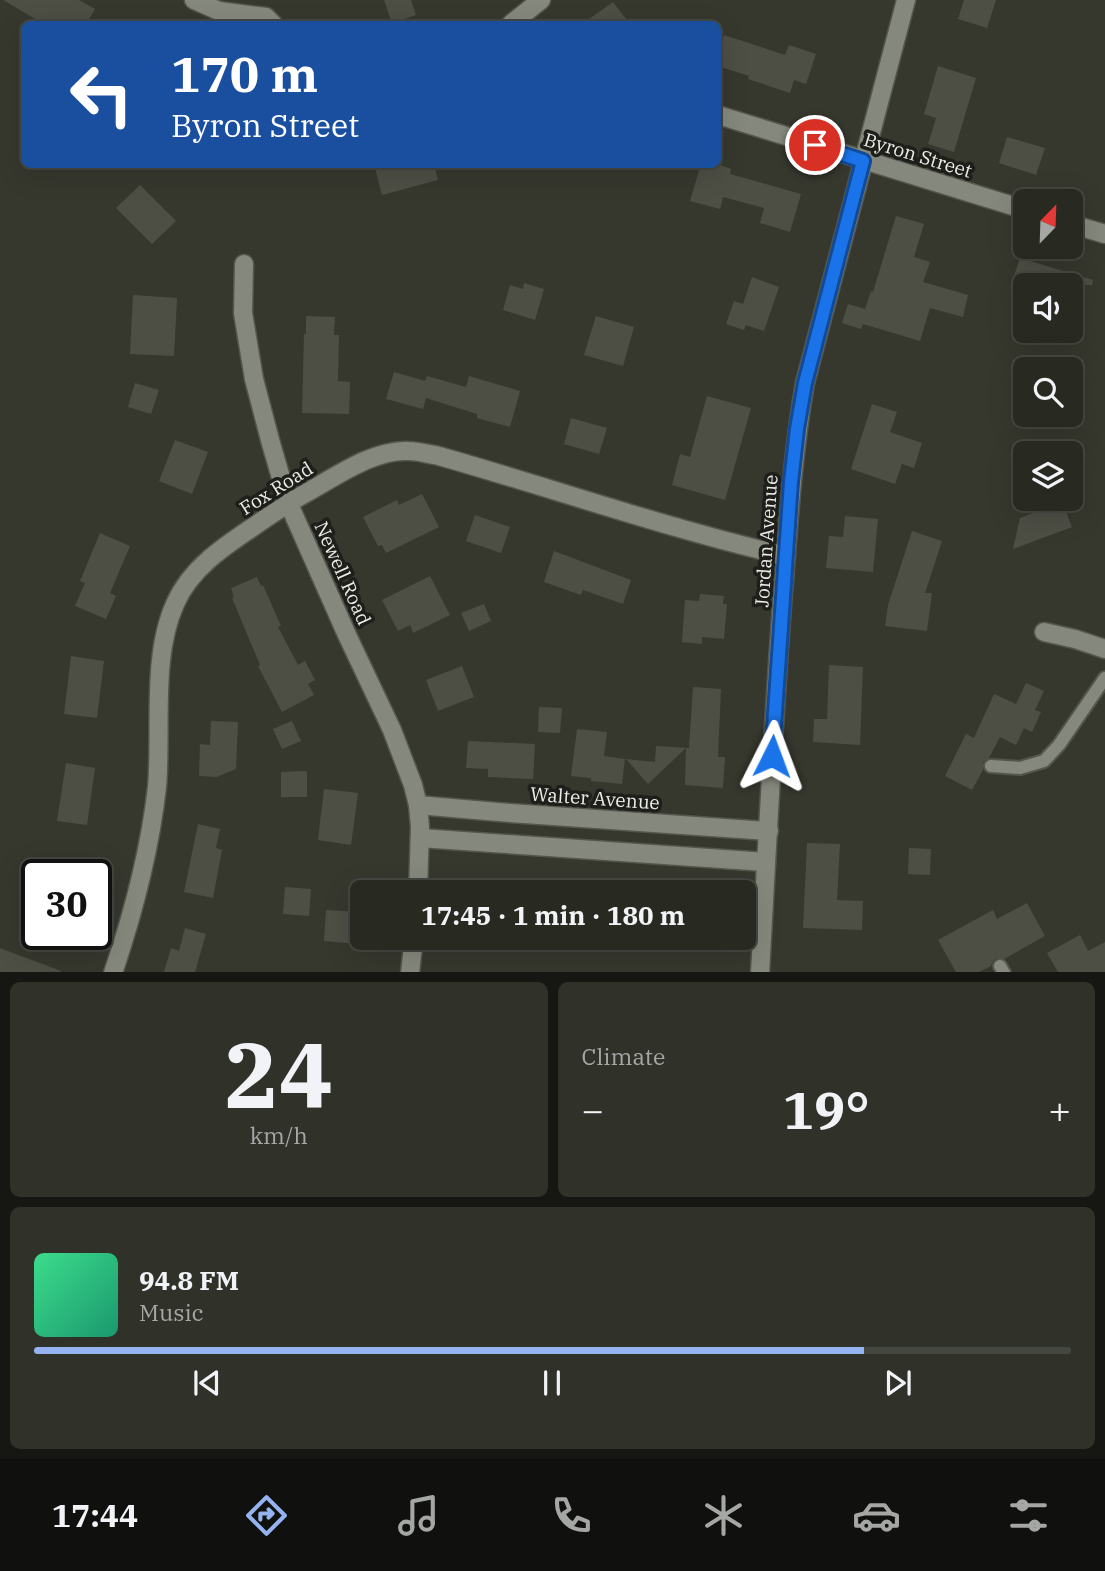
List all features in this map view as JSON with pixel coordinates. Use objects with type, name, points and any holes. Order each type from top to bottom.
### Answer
[{"type":"street","points":[[194,0],[219,11],[265,17],[270,21]]},
{"type":"street","points":[[515,21],[541,0]]},
{"type":"street","name":"Jordan Avenue","points":[[760,972],[794,455],[805,383],[906,0]]},
{"type":"street","name":"Byron Street","points":[[721,116],[1013,206]]},
{"type":"street","points":[[1083,228],[1105,234]]},
{"type":"street","name":"Newell Road","points":[[244,264],[243,313],[254,379],[270,440],[288,502],[392,730],[414,785],[420,838],[418,880]]},
{"type":"street","name":"Fox Road","points":[[113,972],[138,888],[153,814],[158,763],[161,665],[164,639],[175,603],[187,582],[222,547],[288,502],[365,461],[385,454],[408,451],[450,459],[726,542],[786,556]]},
{"type":"street","points":[[1044,632],[1105,649]]},
{"type":"street","name":"Walter Avenue","points":[[418,805],[769,831]]},
{"type":"street","points":[[420,838],[766,862]]},
{"type":"street","points":[[410,972],[413,950]]},
{"type":"lane","points":[[991,766],[1020,768],[1044,761],[1059,746],[1105,678]]},
{"type":"building","points":[[3,0],[79,0],[95,9],[88,21],[39,21]]},
{"type":"building","points":[[384,0],[411,0],[416,15],[391,21]]},
{"type":"building","points":[[964,0],[996,0],[987,28],[958,19]]},
{"type":"building","points":[[613,2],[628,21],[586,21]]},
{"type":"building","points":[[724,35],[785,55],[789,45],[816,54],[806,84],[794,80],[790,93],[721,67]]},
{"type":"building","points":[[938,66],[976,78],[954,152],[928,144],[936,118],[924,114]]},
{"type":"building","points":[[1007,137],[1045,148],[1036,175],[999,163]]},
{"type":"building","points":[[721,165],[731,169],[730,174],[801,194],[790,232],[760,223],[764,208],[723,197],[720,209],[690,201],[700,168],[721,168]]},
{"type":"building","points":[[375,168],[435,168],[438,180],[382,195]]},
{"type":"building","points":[[140,185],[176,221],[152,244],[116,208]]},
{"type":"building","points":[[896,216],[924,224],[914,257],[930,262],[923,282],[968,295],[963,317],[930,308],[920,341],[863,324],[861,329],[842,323],[848,304],[865,309],[871,291],[873,292]]},
{"type":"building","points":[[1020,259],[1023,259],[1070,273],[1015,273]]},
{"type":"building","points":[[752,277],[779,287],[764,331],[746,325],[744,330],[726,324],[734,301],[743,304]]},
{"type":"building","points":[[1083,277],[1093,280],[1092,285],[1083,285]]},
{"type":"building","points":[[524,283],[544,289],[535,320],[503,310],[510,285],[523,289]]},
{"type":"building","points":[[133,295],[177,298],[174,356],[130,354]]},
{"type":"building","points":[[306,316],[335,317],[334,335],[339,335],[338,381],[350,382],[349,414],[302,413]]},
{"type":"building","points":[[596,316],[634,327],[623,366],[584,355]]},
{"type":"building","points":[[394,372],[425,381],[427,376],[466,387],[469,376],[520,391],[510,427],[477,418],[477,414],[426,398],[423,409],[386,399]]},
{"type":"building","points":[[135,383],[159,390],[151,414],[128,407]]},
{"type":"building","points":[[707,396],[751,408],[725,500],[672,485],[680,454],[690,457]]},
{"type":"building","points":[[872,404],[897,412],[890,432],[922,443],[914,468],[902,464],[895,484],[851,469]]},
{"type":"building","points":[[571,418],[607,428],[599,454],[564,444]]},
{"type":"building","points":[[175,440],[208,452],[192,494],[159,481]]},
{"type":"building","points":[[422,494],[439,527],[386,553],[382,545],[378,546],[363,517],[397,500],[399,505]]},
{"type":"building","points":[[1038,511],[1066,511],[1072,527],[1013,549],[1020,518]]},
{"type":"building","points":[[475,515],[510,527],[501,553],[466,541]]},
{"type":"building","points":[[845,516],[878,519],[873,572],[826,568],[829,536],[843,537]]},
{"type":"building","points":[[912,531],[942,541],[925,593],[932,593],[927,631],[885,626],[888,605]]},
{"type":"building","points":[[100,533],[130,546],[110,593],[116,596],[106,619],[75,606],[85,583],[80,581]]},
{"type":"building","points":[[554,551],[631,580],[623,604],[583,590],[581,595],[544,582]]},
{"type":"building","points":[[430,576],[450,615],[413,633],[410,625],[398,631],[382,600]]},
{"type":"building","points":[[257,577],[298,665],[305,661],[315,680],[308,684],[314,695],[282,712],[258,666],[260,665],[232,598],[231,588]]},
{"type":"building","points":[[700,594],[724,596],[723,604],[727,604],[724,639],[702,637],[702,644],[682,642],[685,600],[699,601]]},
{"type":"building","points":[[484,604],[491,621],[469,631],[461,613]]},
{"type":"building","points":[[71,656],[104,661],[97,718],[64,714]]},
{"type":"building","points":[[829,665],[863,667],[860,745],[813,742],[814,719],[827,719]]},
{"type":"building","points":[[462,666],[474,697],[438,711],[426,680]]},
{"type":"building","points":[[1026,683],[1044,691],[1035,710],[1041,712],[1032,732],[1024,728],[1016,745],[1000,737],[989,758],[983,762],[983,770],[972,790],[945,776],[966,734],[974,738],[994,694],[1016,704]]},
{"type":"building","points":[[693,687],[721,689],[718,757],[725,757],[723,788],[685,785],[686,748],[648,784],[626,759],[655,762],[656,746],[689,748]]},
{"type":"building","points":[[539,707],[562,708],[560,733],[538,732]]},
{"type":"building","points":[[211,721],[238,722],[236,769],[217,777],[199,776],[200,744],[210,745]]},
{"type":"building","points":[[292,721],[301,741],[282,749],[273,729]]},
{"type":"building","points":[[577,729],[607,732],[604,756],[625,759],[622,784],[571,776]]},
{"type":"building","points":[[468,741],[535,744],[533,779],[488,777],[488,769],[466,768]]},
{"type":"building","points":[[66,763],[95,768],[87,825],[57,821]]},
{"type":"building","points":[[307,771],[307,797],[281,797],[281,772]]},
{"type":"building","points":[[324,789],[358,793],[351,845],[318,840]]},
{"type":"building","points":[[198,824],[220,829],[216,848],[222,850],[213,898],[184,892]]},
{"type":"building","points":[[807,843],[840,844],[837,900],[863,901],[862,930],[803,928]]},
{"type":"building","points":[[909,848],[931,849],[930,875],[908,874]]},
{"type":"building","points":[[285,887],[311,889],[309,916],[283,914]]},
{"type":"building","points":[[1027,903],[1045,936],[1004,959],[996,958],[991,966],[979,972],[956,972],[938,940],[993,910],[997,919]]},
{"type":"building","points":[[326,910],[350,911],[350,943],[324,941]]},
{"type":"building","points":[[185,928],[206,934],[195,972],[164,972],[171,948],[179,951]]},
{"type":"building","points":[[1080,935],[1088,951],[1105,942],[1105,972],[1058,972],[1047,953]]},
{"type":"building","points":[[0,948],[61,971],[61,972],[0,972]]},
{"type":"route","points":[[772,756],[797,429],[805,383],[863,161],[815,145]]}]
